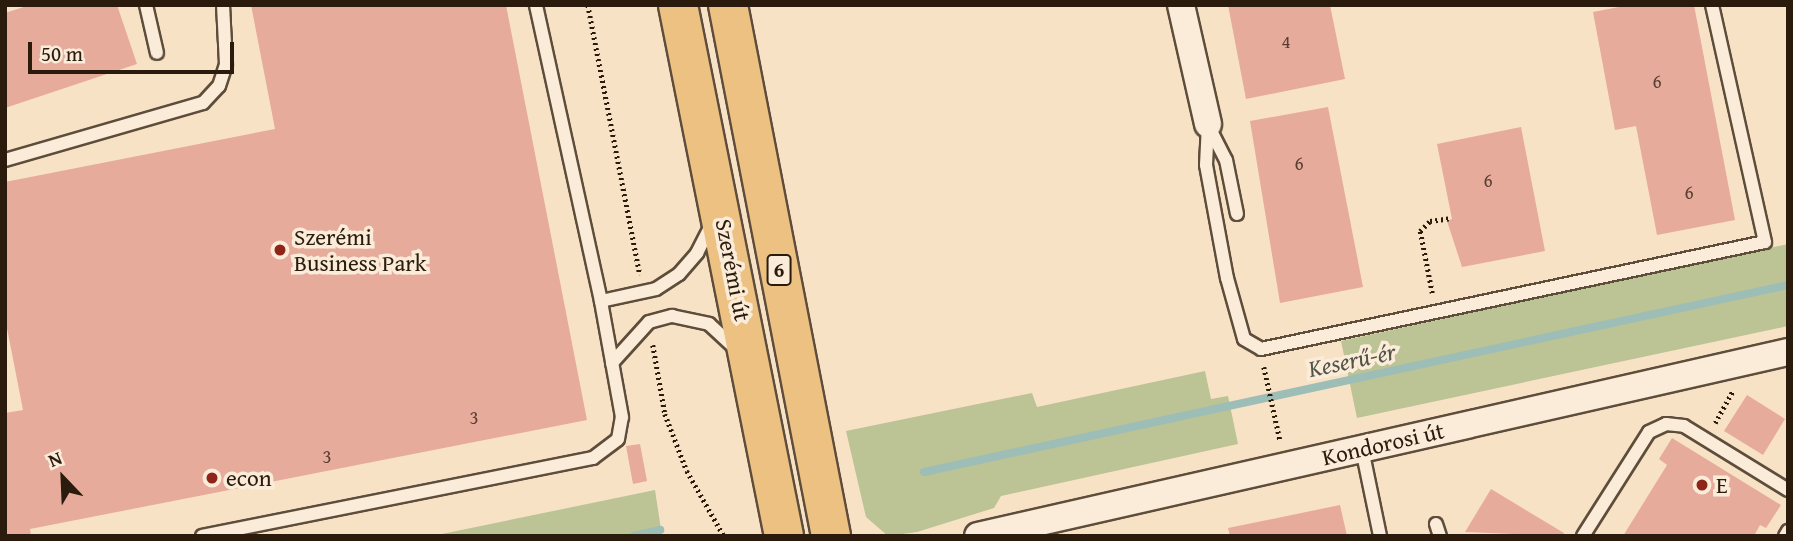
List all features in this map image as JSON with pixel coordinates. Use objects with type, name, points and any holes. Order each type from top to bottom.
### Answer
[{"type":"main road","name":"Szerémi út","points":[[678,5],[784,536]]},
{"type":"main road","name":"Szerémi út","points":[[728,5],[831,536]]},
{"type":"street","points":[[1181,5],[1208,124]]},
{"type":"street","name":"Kondorosi út","points":[[978,536],[1788,352]]},
{"type":"lane","points":[[146,5],[157,53]]},
{"type":"lane","points":[[5,160],[203,103],[219,86],[226,64],[223,5]]},
{"type":"lane","points":[[202,536],[593,458],[612,447],[621,430],[612,363],[601,301],[536,5]]},
{"type":"lane","points":[[1208,124],[1206,165],[1227,278],[1244,339],[1261,349],[1765,242],[1712,5]]},
{"type":"lane","points":[[1208,124],[1226,160],[1237,214]]},
{"type":"lane","points":[[601,301],[656,289],[679,274],[697,253],[720,206]]},
{"type":"lane","points":[[612,363],[649,322],[681,316],[709,324],[753,371]]},
{"type":"lane","points":[[1583,536],[1649,432],[1666,424],[1684,426],[1788,490]]},
{"type":"lane","points":[[1362,449],[1380,536]]},
{"type":"path","points":[[1436,312],[1420,230],[1430,221],[1452,218]]},
{"type":"path","points":[[1261,349],[1278,434]]},
{"type":"path","points":[[1706,440],[1733,390]]},
{"type":"green space","points":[[1788,244],[1788,326],[1357,418],[1341,341]]},
{"type":"green space","points":[[1205,371],[1211,399],[1228,396],[1238,444],[1001,496],[994,508],[917,532],[888,536],[866,517],[846,431],[1032,393],[1037,407]]},
{"type":"green space","points":[[655,490],[662,536],[432,536]]},
{"type":"building","points":[[30,5],[117,5],[137,64],[5,108],[5,13]]},
{"type":"building","name":"Szerémi Business Park","points":[[251,5],[506,5],[587,420],[30,529],[31,536],[5,536],[5,413],[23,410],[5,318],[5,182],[275,129]]},
{"type":"building","points":[[1228,5],[1330,5],[1345,79],[1246,99]]},
{"type":"building","points":[[1629,5],[1694,5],[1735,220],[1657,235],[1636,126],[1615,130],[1593,12]]},
{"type":"building","points":[[1328,107],[1363,287],[1280,303],[1250,121]]},
{"type":"building","points":[[1521,127],[1545,251],[1462,267],[1447,221],[1452,219],[1437,144]]},
{"type":"building","points":[[1747,395],[1785,419],[1763,455],[1724,431]]},
{"type":"building","name":"E","points":[[1672,438],[1781,505],[1766,528],[1760,525],[1754,536],[1623,536],[1667,465],[1659,459]]},
{"type":"building","points":[[640,444],[647,481],[633,484],[626,446]]},
{"type":"building","points":[[1491,489],[1564,533],[1563,536],[1465,532]]},
{"type":"building","points":[[1340,505],[1347,536],[1230,536],[1228,528]]},
{"type":"waterway","name":"Keserű-ér","points":[[924,472],[1788,285]]},
{"type":"waterway","name":"Keserű-ér","points":[[634,536],[660,530]]},
{"type":"place","name":"Szerémi Business Park","points":[[280,250]]},
{"type":"place","name":"econ","points":[[212,478]]},
{"type":"place","name":"E","points":[[1702,485]]}]
